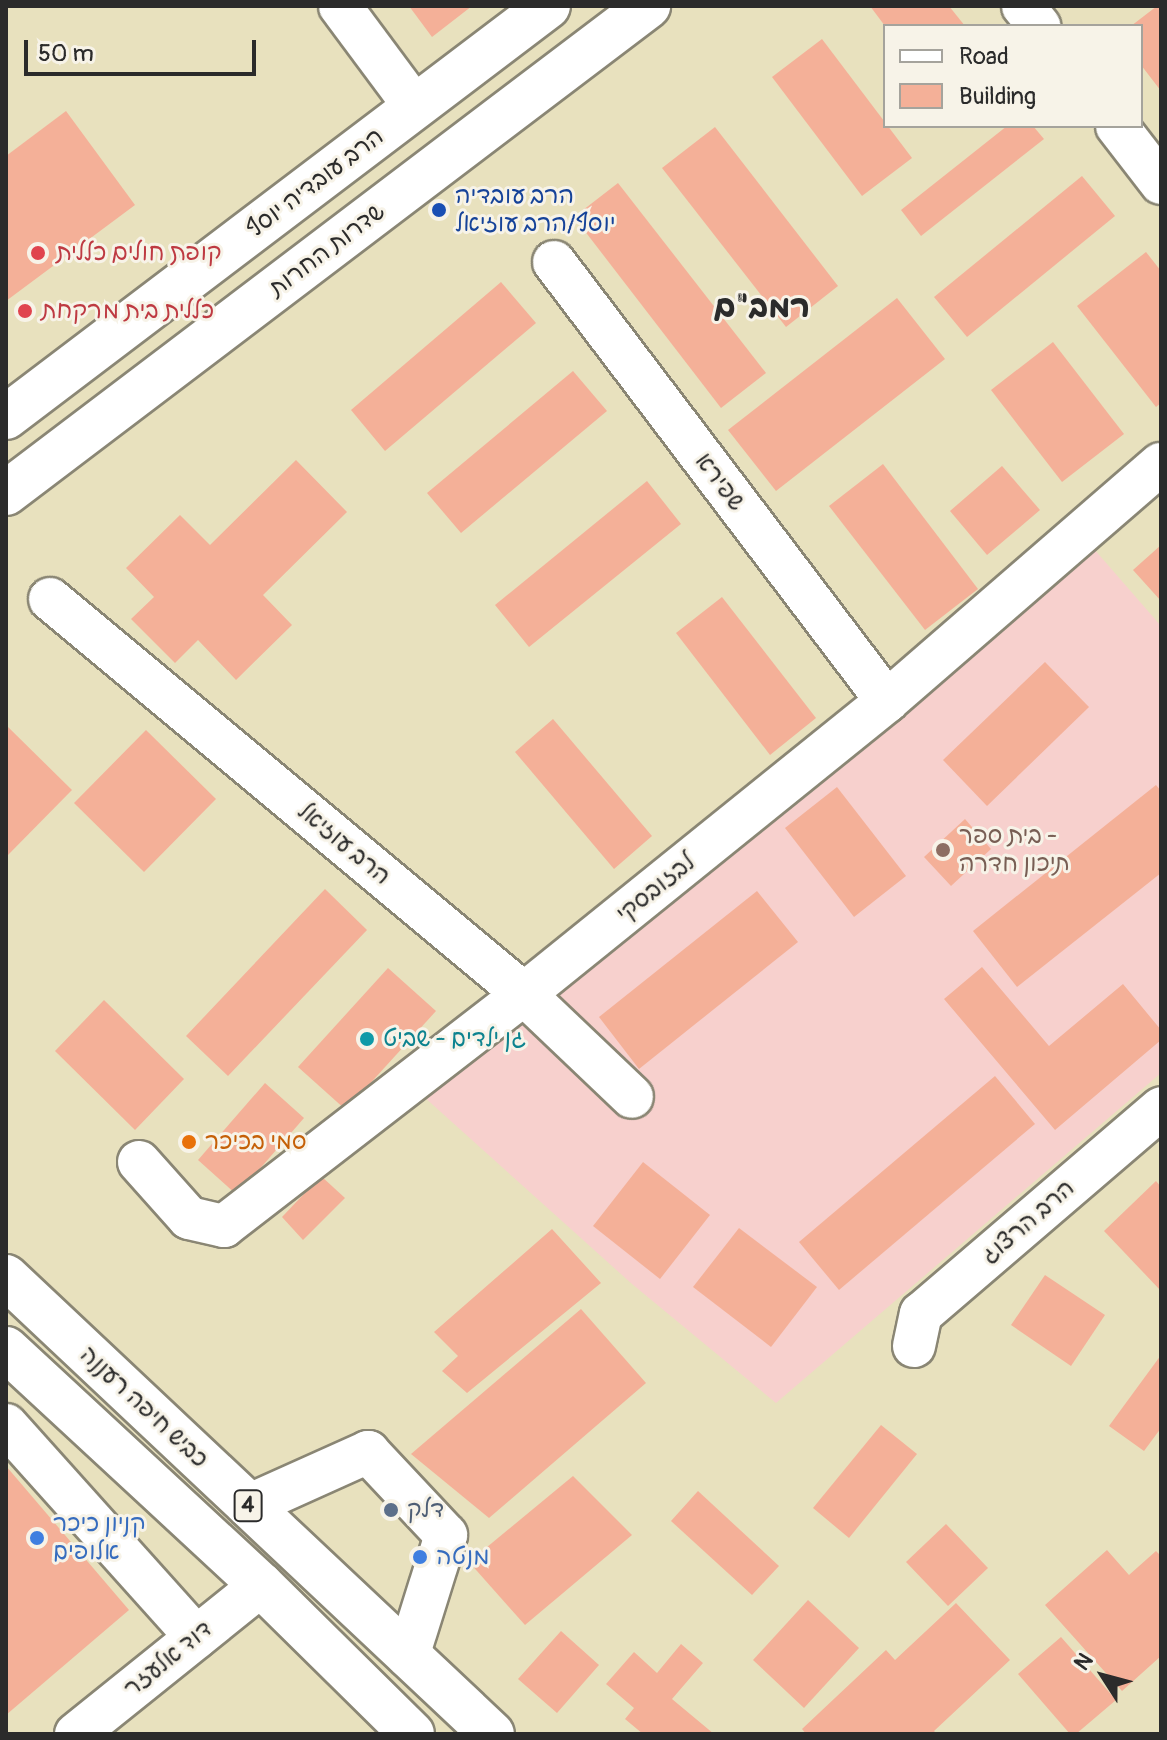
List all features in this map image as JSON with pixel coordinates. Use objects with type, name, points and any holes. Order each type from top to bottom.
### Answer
[{"type":"main road","name":"הרב עובדיה יוסף","points":[[6,417],[548,6]]},
{"type":"main road","name":"שדרות החרות","points":[[6,493],[648,6]]},
{"type":"main road","name":"כביש חיפה רעננה","points":[[6,1277],[492,1734]]},
{"type":"main road","name":"4","points":[[6,1349],[261,1585],[412,1734]]},
{"type":"street","points":[[340,6],[415,107]]},
{"type":"street","points":[[1023,6],[1037,24]]},
{"type":"street","points":[[1119,128],[1161,183]]},
{"type":"street","name":"שפירא","points":[[554,262],[887,701]]},
{"type":"street","name":"לבזובסקי","points":[[139,1162],[189,1218],[224,1226],[524,994],[887,701],[1161,464]]},
{"type":"street","name":"הרב עוזיאל","points":[[50,599],[524,994],[632,1097]]},
{"type":"street","name":"הרב הרצוג","points":[[914,1346],[921,1314],[1161,1108]]},
{"type":"street","points":[[6,1425],[196,1637]]},
{"type":"street","points":[[248,1506],[368,1452],[446,1535],[408,1656]]},
{"type":"street","name":"דוד אלעזר","points":[[76,1734],[261,1585]]},
{"type":"shaded area","name":"בית ספר - תיכון חדרה","points":[[1094,549],[1161,626],[1161,1073],[776,1403],[632,1284],[423,1096]]},
{"type":"building","points":[[409,6],[472,6],[432,37]]},
{"type":"building","points":[[870,6],[949,6],[963,24],[884,24]]},
{"type":"building","points":[[1161,6],[1161,91],[1143,68],[1143,24],[1134,24]]},
{"type":"building","points":[[822,39],[883,120],[883,128],[889,128],[912,158],[862,196],[772,77]]},
{"type":"building","name":"קופת חולים כללית","points":[[66,111],[135,205],[6,301],[6,156]]},
{"type":"building","points":[[715,127],[838,286],[786,327],[662,168]]},
{"type":"building","points":[[1004,128],[1035,128],[1044,139],[921,236],[901,210]]},
{"type":"building","points":[[1082,176],[1115,216],[967,337],[934,297]]},
{"type":"building","points":[[618,183],[766,373],[721,408],[574,217]]},
{"type":"building","points":[[1146,252],[1161,271],[1161,403],[1156,407],[1077,306]]},
{"type":"building","points":[[501,282],[536,323],[385,451],[351,410]]},
{"type":"building","points":[[897,298],[945,359],[776,491],[728,430]]},
{"type":"building","points":[[1053,342],[1124,434],[1062,482],[991,390]]},
{"type":"building","points":[[573,371],[607,411],[461,533],[427,493]]},
{"type":"building","points":[[296,460],[347,512],[263,595],[292,625],[236,680],[198,640],[175,663],[131,619],[154,597],[126,568],[180,515],[210,545]]},
{"type":"building","points":[[883,464],[978,589],[925,630],[829,506]]},
{"type":"building","points":[[1002,466],[1040,510],[987,555],[950,511]]},
{"type":"building","points":[[647,481],[681,524],[529,647],[495,605]]},
{"type":"building","points":[[1161,545],[1161,601],[1133,570]]},
{"type":"building","points":[[722,597],[816,718],[770,755],[676,633]]},
{"type":"building","points":[[1045,662],[1089,707],[987,806],[943,760]]},
{"type":"building","points":[[553,719],[652,836],[614,869],[515,752]]},
{"type":"building","points":[[6,725],[72,790],[6,857]]},
{"type":"building","points":[[146,730],[216,799],[144,872],[74,803]]},
{"type":"building","points":[[1156,785],[1161,791],[1161,873],[1017,987],[973,931]]},
{"type":"building","points":[[837,787],[906,876],[854,917],[785,828]]},
{"type":"building","points":[[965,819],[991,849],[951,886],[924,857]]},
{"type":"building","points":[[325,889],[367,930],[228,1076],[186,1036]]},
{"type":"building","points":[[757,891],[798,942],[639,1069],[599,1017]]},
{"type":"building","points":[[982,967],[1049,1046],[1123,984],[1161,1030],[1161,1040],[1055,1130],[944,999]]},
{"type":"building","name":"גן ילדים - שביט","points":[[388,968],[436,1011],[346,1110],[298,1067]]},
{"type":"building","points":[[104,1000],[184,1079],[135,1130],[55,1051]]},
{"type":"building","points":[[995,1076],[1035,1124],[839,1290],[799,1242]]},
{"type":"building","points":[[265,1083],[304,1118],[237,1195],[198,1160]]},
{"type":"building","points":[[643,1162],[710,1215],[660,1279],[593,1226]]},
{"type":"building","points":[[321,1176],[345,1198],[303,1240],[282,1217]]},
{"type":"building","points":[[1156,1181],[1161,1187],[1161,1291],[1104,1231]]},
{"type":"building","points":[[739,1228],[817,1287],[771,1347],[693,1287]]},
{"type":"building","points":[[552,1229],[601,1283],[467,1393],[442,1371],[458,1356],[434,1332]]},
{"type":"building","points":[[1045,1275],[1105,1315],[1071,1366],[1011,1325]]},
{"type":"building","points":[[581,1309],[646,1383],[489,1518],[411,1454]]},
{"type":"building","points":[[1161,1355],[1161,1428],[1144,1451],[1109,1426]]},
{"type":"building","points":[[881,1425],[917,1454],[849,1538],[813,1508]]},
{"type":"building","name":"קניון כיכר אלופים","points":[[6,1466],[129,1610],[6,1715]]},
{"type":"building","points":[[573,1476],[632,1535],[525,1625],[469,1562]]},
{"type":"building","points":[[698,1491],[779,1566],[752,1595],[671,1521]]},
{"type":"building","points":[[946,1524],[988,1568],[948,1606],[906,1562]]},
{"type":"building","points":[[1107,1550],[1129,1575],[1156,1551],[1161,1556],[1161,1656],[1122,1691],[1045,1605]]},
{"type":"building","points":[[808,1600],[859,1648],[804,1708],[753,1660]]},
{"type":"building","points":[[956,1603],[1010,1660],[934,1731],[937,1734],[806,1734],[802,1729],[886,1650],[895,1660]]},
{"type":"building","points":[[561,1631],[599,1665],[557,1713],[518,1679]]},
{"type":"building","points":[[1061,1637],[1116,1700],[1076,1734],[1070,1734],[1018,1674]]},
{"type":"building","points":[[681,1644],[703,1663],[672,1699],[714,1734],[643,1734],[625,1719],[634,1708],[606,1684],[634,1652],[657,1673]]},
{"type":"place","name":"הרב עובדיה יוסף/הרב עוזיאל","points":[[439,210]]},
{"type":"place","name":"קופת חולים כללית","points":[[38,253]]},
{"type":"place","name":"כללית בית מרקחת","points":[[25,311]]},
{"type":"place","name":"בית ספר - תיכון חדרה","points":[[943,850]]},
{"type":"place","name":"גן ילדים - שביט","points":[[367,1039]]},
{"type":"place","name":"סמי בכיכר","points":[[189,1142]]},
{"type":"place","name":"דלק","points":[[391,1510]]},
{"type":"place","name":"קניון כיכר אלופים","points":[[37,1538]]},
{"type":"place","name":"מנטה","points":[[420,1557]]},
{"type":"district","name":"רמב\"ם","points":[[762,307]]}]
